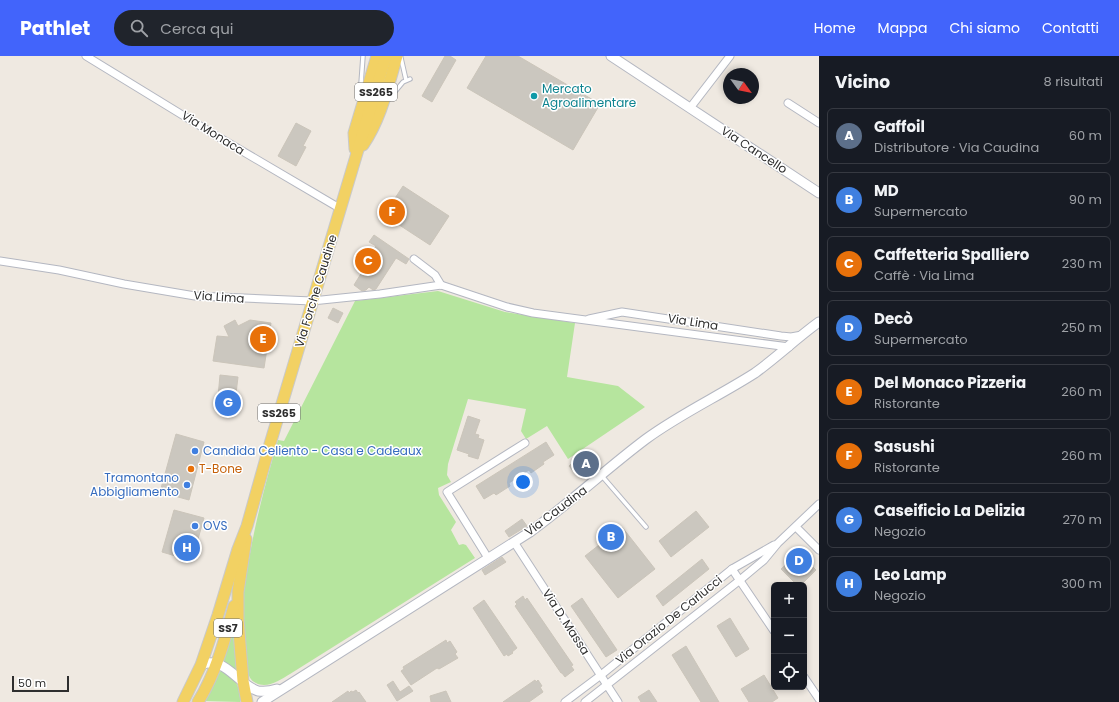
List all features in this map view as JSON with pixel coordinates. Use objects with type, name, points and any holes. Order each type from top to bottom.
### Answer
[{"type":"main road","points":[[356,155],[354,133],[377,56]]},
{"type":"main road","name":"Via Forche Caudine","points":[[183,702],[201,665],[238,549],[247,526],[312,301],[386,56]]},
{"type":"main road","points":[[356,155],[371,133],[397,56]]},
{"type":"main road","name":"Via Cancello","points":[[611,56],[819,193]]},
{"type":"main road","name":"Via Caudina","points":[[262,702],[452,582],[548,519],[626,454],[664,427],[734,386],[776,358],[819,322]]},
{"type":"main road","name":"Via Forche Caudine","points":[[247,526],[245,552],[238,592],[238,623],[243,681],[247,702]]},
{"type":"main road","name":"SS7","points":[[199,702],[207,687],[216,663],[238,592]]},
{"type":"main road","points":[[201,665],[206,662],[216,663]]},
{"type":"main road","name":"Via Caudina","points":[[216,663],[254,689],[265,692],[284,688]]},
{"type":"main road","points":[[193,683],[194,692],[199,702]]},
{"type":"street","name":"Via Monaca","points":[[86,56],[215,135],[341,209]]},
{"type":"street","points":[[690,108],[730,56]]},
{"type":"street","points":[[788,103],[819,123]]},
{"type":"street","points":[[414,259],[435,275],[441,285]]},
{"type":"street","name":"Via Lima","points":[[0,260],[195,296],[312,301],[380,294],[441,285],[507,307],[533,313],[788,347]]},
{"type":"street","name":"Via Lima","points":[[583,320],[622,312],[782,336],[804,334]]},
{"type":"street","points":[[768,344],[774,350],[776,358]]},
{"type":"street","points":[[488,558],[447,492],[525,444]]},
{"type":"street","name":"Via Orazio De Carlucci","points":[[564,702],[601,675],[732,569],[778,542],[796,527],[819,504]]},
{"type":"street","points":[[796,527],[819,550]]},
{"type":"street","name":"Via D. Massa","points":[[514,542],[618,702]]},
{"type":"street","name":"Via Orazio De Carlucci","points":[[586,702],[764,560],[778,542]]},
{"type":"street","points":[[732,569],[771,626]]},
{"type":"street","points":[[807,682],[819,700]]},
{"type":"lane","points":[[363,56],[361,84],[363,101]]},
{"type":"lane","points":[[379,112],[400,85],[408,80],[400,56]]},
{"type":"lane","points":[[602,475],[646,527]]},
{"type":"green space","points":[[438,291],[505,312],[575,323],[567,377],[618,386],[645,407],[568,459],[547,426],[526,439],[521,431],[526,409],[468,399],[448,464],[447,475],[451,482],[438,488],[439,495],[456,522],[451,530],[459,545],[466,545],[475,558],[282,679],[273,683],[260,685],[253,681],[248,674],[242,621],[243,599],[257,517],[278,440],[284,441],[355,301]]},
{"type":"green space","points":[[233,633],[237,668],[236,671],[223,661]]},
{"type":"green space","points":[[221,670],[230,676],[236,683],[239,691],[240,702],[204,701]]},
{"type":"building","points":[[445,56],[450,56],[456,60],[432,102],[422,96]]},
{"type":"building","name":"Mercato Agroalimentare","points":[[486,56],[518,56],[600,104],[573,150],[467,88]]},
{"type":"building","points":[[296,123],[311,131],[303,146],[306,147],[296,166],[278,156]]},
{"type":"building","points":[[403,186],[449,216],[430,245],[384,215]]},
{"type":"building","points":[[374,235],[409,259],[406,264],[396,258],[376,289],[373,290],[369,287],[362,291],[354,285],[362,272],[359,270],[376,246],[369,242]]},
{"type":"building","points":[[333,308],[343,313],[338,323],[328,318]]},
{"type":"building","points":[[235,320],[238,326],[250,320],[271,323],[264,368],[213,361],[217,336],[229,337],[224,326]]},
{"type":"building","points":[[220,375],[238,377],[234,410],[217,408]]},
{"type":"building","points":[[468,416],[480,420],[475,434],[479,435],[478,438],[484,440],[478,459],[457,450]]},
{"type":"building","points":[[176,434],[204,442],[189,500],[160,492]]},
{"type":"building","points":[[546,442],[554,455],[543,462],[544,464],[531,473],[529,470],[509,483],[510,486],[496,495],[494,493],[484,499],[476,486]]},
{"type":"building","points":[[583,453],[594,467],[588,473],[582,466],[574,472],[569,466]]},
{"type":"building","points":[[174,510],[204,518],[198,539],[195,538],[189,560],[162,552]]},
{"type":"building","points":[[696,511],[709,527],[671,557],[659,541]]},
{"type":"building","points":[[522,519],[527,526],[509,537],[505,531]]},
{"type":"building","points":[[622,527],[655,569],[618,598],[585,556]]},
{"type":"building","points":[[799,553],[816,570],[804,582],[794,582],[781,569]]},
{"type":"building","points":[[502,557],[506,562],[485,575],[482,570]]},
{"type":"building","points":[[702,559],[709,569],[663,606],[656,596]]},
{"type":"building","points":[[523,596],[525,600],[527,598],[573,665],[571,666],[574,670],[565,677],[515,606],[517,604],[515,602]]},
{"type":"building","points":[[582,598],[617,650],[606,657],[571,606]]},
{"type":"building","points":[[484,600],[517,648],[508,656],[507,654],[504,656],[473,608]]},
{"type":"building","points":[[730,618],[749,649],[736,657],[717,626]]},
{"type":"building","points":[[446,640],[447,643],[450,641],[457,652],[455,654],[458,658],[439,669],[437,668],[411,685],[401,671],[404,669],[403,667]]},
{"type":"building","points":[[686,646],[719,702],[701,702],[672,655]]},
{"type":"building","points":[[764,675],[771,686],[771,690],[773,690],[778,698],[772,702],[749,702],[741,689]]},
{"type":"building","points":[[535,680],[536,682],[538,680],[542,686],[540,687],[543,692],[529,702],[503,702]]},
{"type":"building","points":[[393,681],[400,692],[409,686],[413,691],[397,701],[387,685]]},
{"type":"building","points":[[356,690],[366,702],[332,702],[348,691],[349,693]]},
{"type":"building","points":[[649,690],[657,702],[641,702],[638,697]]},
{"type":"building","points":[[446,691],[451,702],[431,702],[430,696]]},
{"type":"place","name":"Mercato Agroalimentare","points":[[534,96]]},
{"type":"place","name":"Sasushi","points":[[392,212]]},
{"type":"place","name":"Caffetteria Spalliero","points":[[368,261]]},
{"type":"place","name":"Del Monaco Pizzeria","points":[[263,339]]},
{"type":"place","name":"Caseificio La Delizia","points":[[228,403]]},
{"type":"place","name":"Candida Celiento - Casa e Cadeaux","points":[[195,451]]},
{"type":"place","name":"Gaffoil","points":[[586,464]]},
{"type":"place","name":"T-Bone","points":[[191,469]]},
{"type":"place","name":"Tramontano Abbigliamento","points":[[187,485]]},
{"type":"place","name":"OVS","points":[[195,526]]},
{"type":"place","name":"MD","points":[[611,537]]},
{"type":"place","name":"Leo Lamp","points":[[187,548]]},
{"type":"place","name":"Decò","points":[[799,561]]}]
